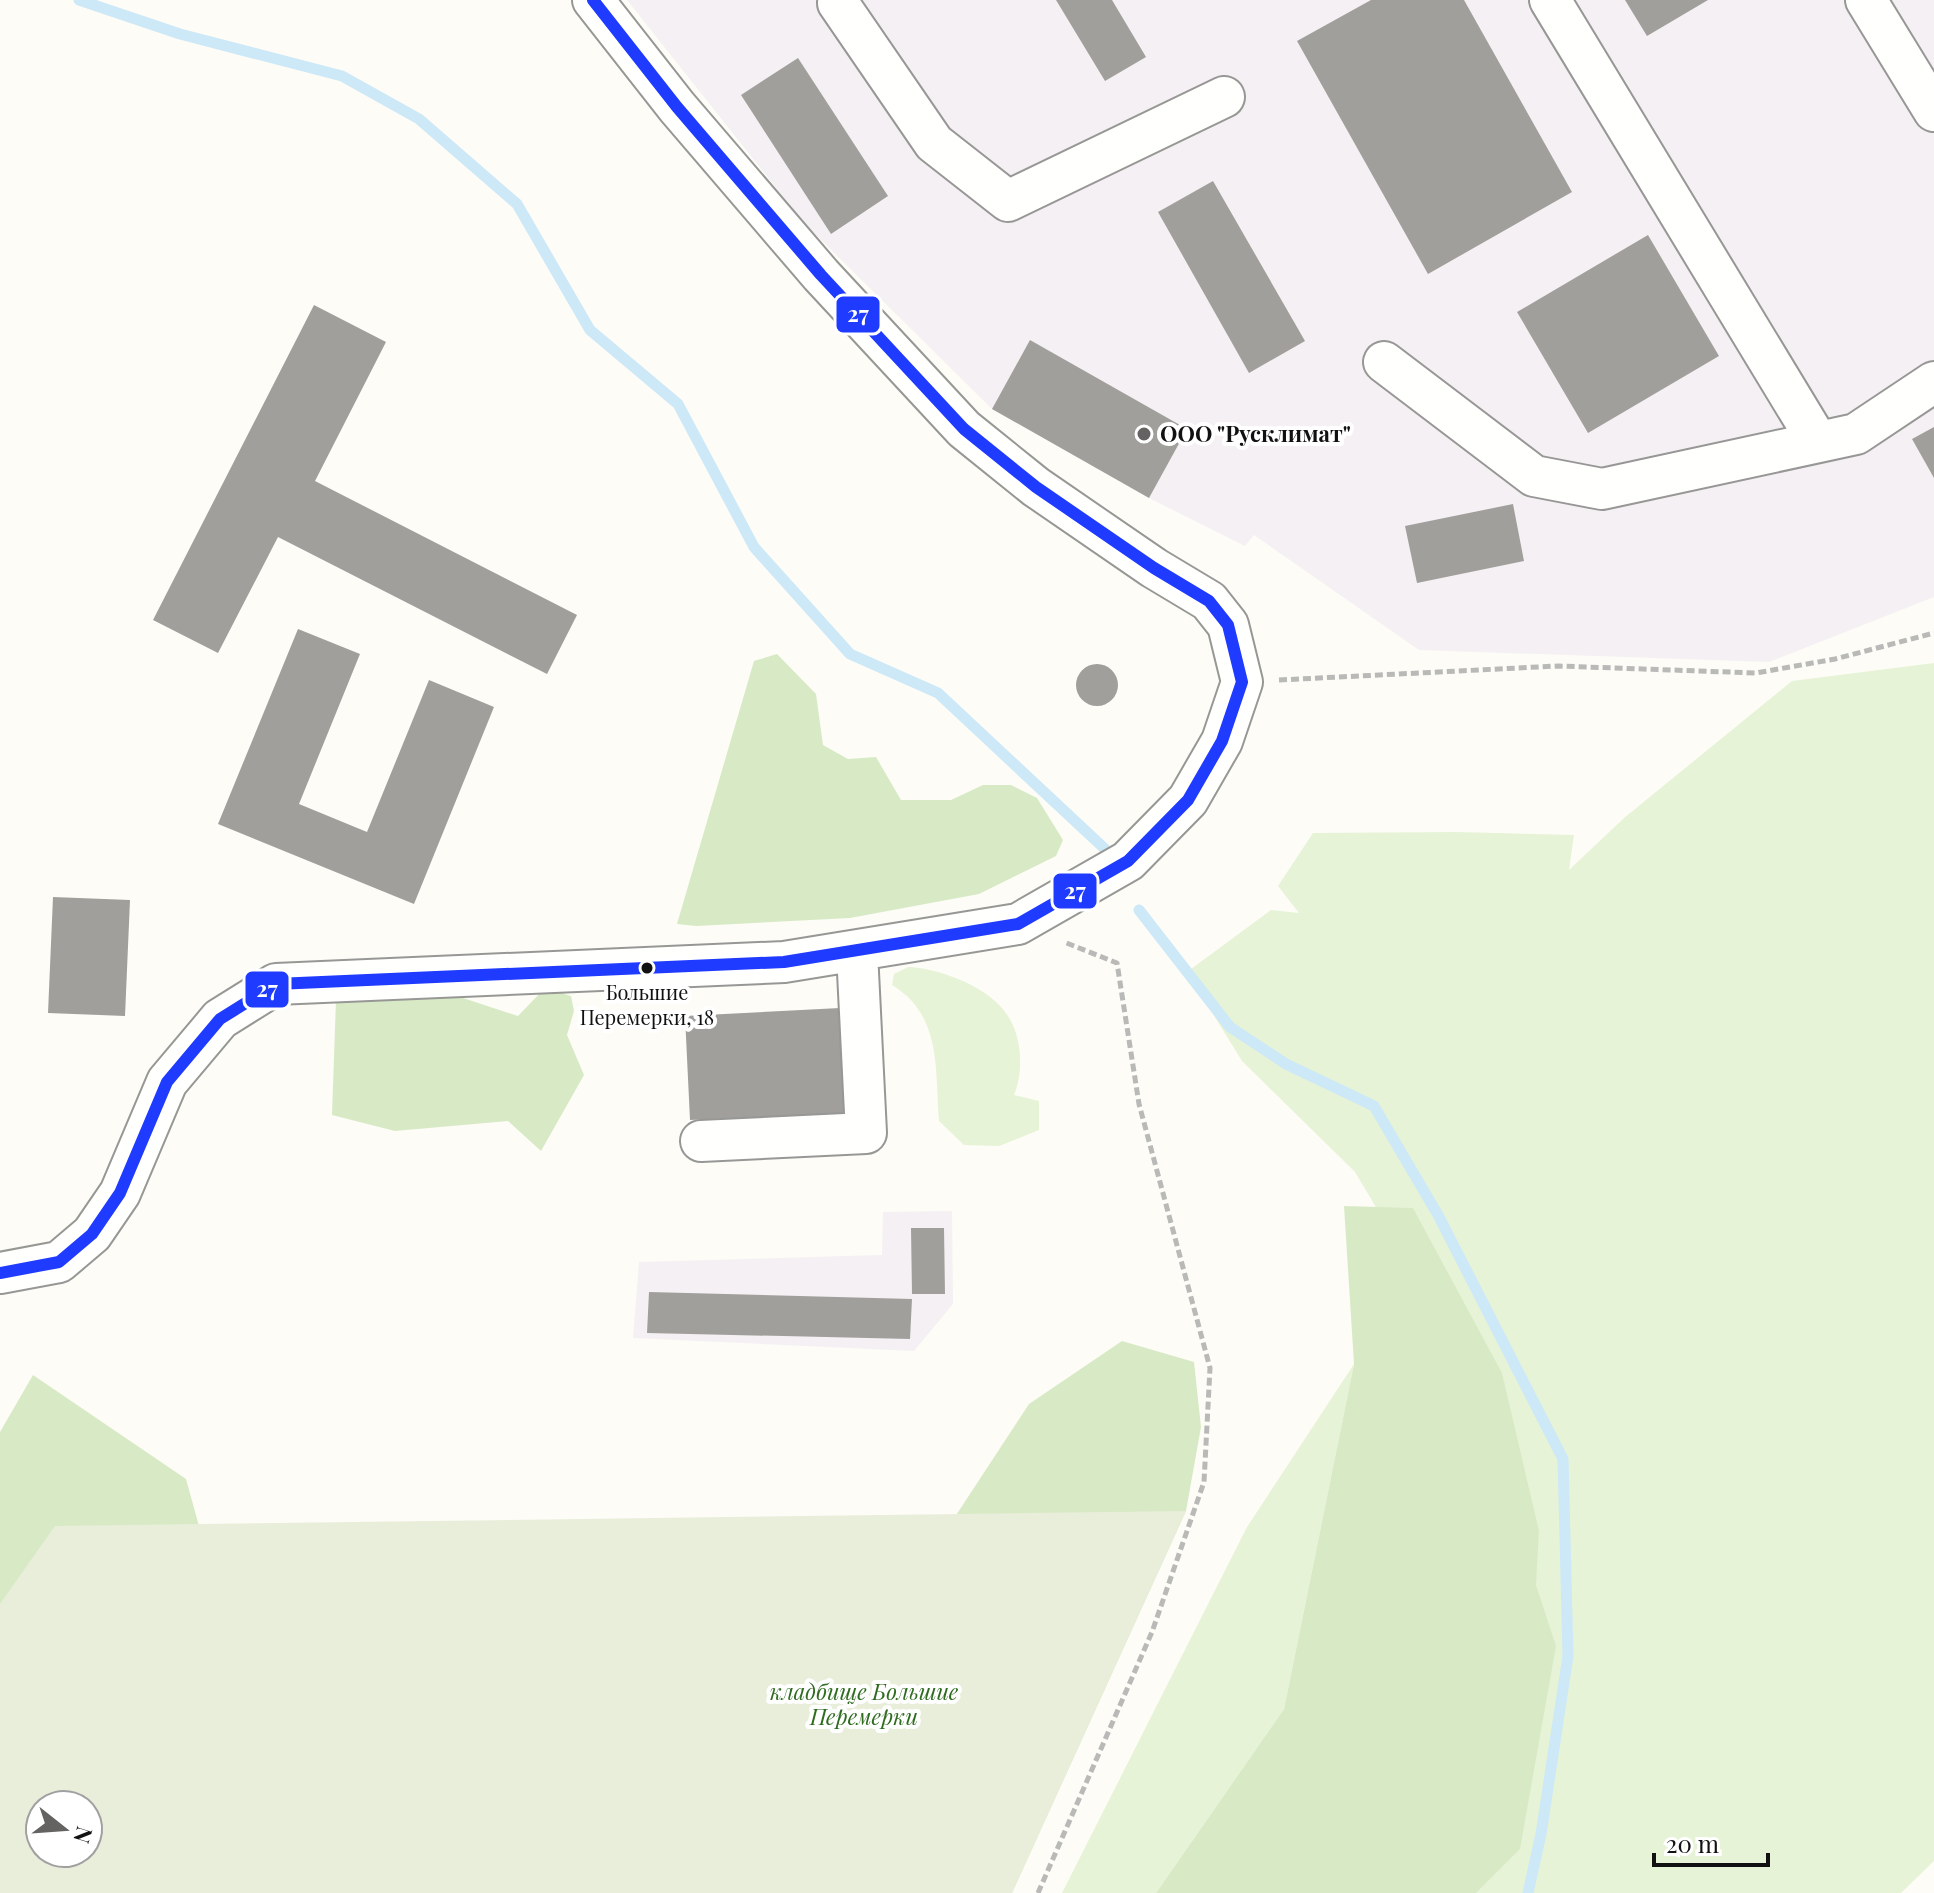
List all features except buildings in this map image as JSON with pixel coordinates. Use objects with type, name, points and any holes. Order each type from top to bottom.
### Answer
[{"type":"street","points":[[0,1273],[59,1262],[92,1234],[120,1193],[167,1082],[220,1019],[276,984],[784,962],[1018,924],[1128,861],[1188,800],[1222,741],[1242,682],[1228,625],[1209,601],[1154,568],[1036,487],[964,429],[811,263],[677,107],[593,0]]},
{"type":"street","points":[[840,0],[838,3],[934,143],[1008,201],[1224,97]]},
{"type":"street","points":[[1550,0],[1818,442]]},
{"type":"street","points":[[1866,0],[1934,111]]},
{"type":"street","points":[[1384,362],[1534,476],[1602,489],[1856,434],[1934,382]]},
{"type":"street","points":[[701,1141],[866,1133],[857,952]]},
{"type":"path","points":[[1242,682],[1558,666],[1756,673],[1835,659],[1934,633]]},
{"type":"path","points":[[1018,924],[1117,963],[1139,1104],[1210,1368],[1204,1482],[1152,1632],[1038,1893]]},
{"type":"shaded area","points":[[627,0],[1934,0],[1934,597],[1769,662],[1419,650],[1254,535],[1245,546],[1149,498],[992,409],[805,224]]},
{"type":"shaded area","points":[[952,1211],[953,1304],[914,1351],[633,1338],[639,1262],[882,1255],[883,1212]]},
{"type":"green space","points":[[777,654],[816,694],[823,745],[848,759],[876,757],[901,800],[951,800],[983,785],[1011,785],[1037,798],[1063,840],[1056,856],[979,894],[850,918],[696,926],[677,924],[754,661]]},
{"type":"green space","points":[[1934,663],[1934,1861],[1901,1893],[1424,1893],[1497,1410],[1355,1172],[1242,1061],[1187,972],[1271,910],[1299,913],[1278,886],[1313,833],[1574,835],[1569,870],[1624,818],[1792,681]]},
{"type":"green space","points":[[908,967],[945,974],[970,984],[1000,1006],[1013,1025],[1019,1049],[1020,1073],[1014,1095],[1039,1101],[1039,1130],[999,1146],[964,1145],[939,1121],[936,1063],[928,1028],[908,997],[892,985],[894,974]]},
{"type":"green space","points":[[545,988],[571,996],[574,1011],[567,1035],[584,1075],[541,1151],[508,1121],[395,1131],[332,1115],[336,1000],[457,996],[518,1016]]},
{"type":"green space","points":[[1344,1206],[1413,1208],[1502,1373],[1539,1531],[1536,1585],[1556,1646],[1520,1849],[1476,1893],[1156,1893],[1284,1709],[1354,1364]]},
{"type":"green space","name":"кладбище Большие Перемерки","points":[[1122,1341],[1194,1362],[1201,1427],[1186,1511],[1012,1893],[0,1893],[0,1432],[33,1375],[186,1479],[212,1573],[884,1625],[1029,1404]]},
{"type":"green space","points":[[1354,1364],[1284,1709],[1156,1893],[1062,1893],[1247,1527]]},
{"type":"green space","name":"кладбище Большие Перемерки","points":[[1186,1511],[1012,1893],[0,1893],[0,1604],[55,1526]]},
{"type":"waterway","points":[[79,0],[180,34],[342,76],[419,119],[517,204],[590,330],[678,404],[754,547],[850,654],[938,693],[1105,849]]},
{"type":"waterway","points":[[1139,910],[1230,1027],[1286,1064],[1374,1106],[1438,1215],[1563,1459],[1568,1656],[1541,1834],[1528,1893]]},
{"type":"transit line","name":"27","points":[[0,1273],[59,1262],[92,1234],[120,1193],[167,1082],[220,1019],[276,984],[784,962],[1018,924],[1128,861],[1188,800],[1222,741],[1242,682],[1228,625],[1209,601],[1154,568],[1036,487],[964,429],[821,275],[677,107],[593,0]]},
{"type":"place","name":"ООО \"Русклимат\"","points":[[1144,434]]},
{"type":"place","name":"Большие Перемерки, 18","points":[[647,968]]}]
